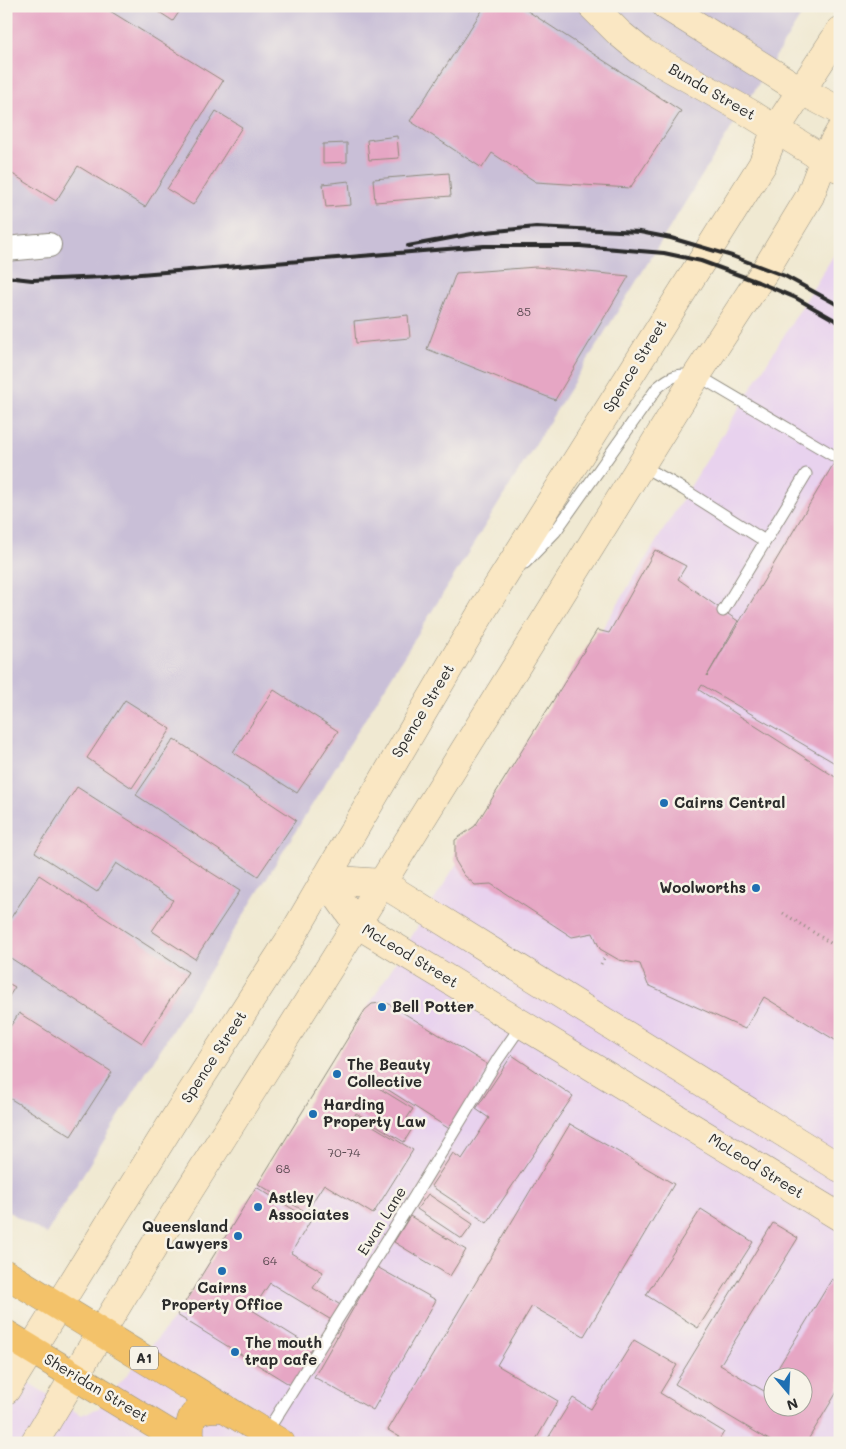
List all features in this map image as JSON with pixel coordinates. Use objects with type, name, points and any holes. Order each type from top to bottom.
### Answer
[{"type":"highway","name":"A1","points":[[6,1274],[274,1438]]},
{"type":"highway","name":"Sheridan Street","points":[[6,1334],[185,1443]]},
{"type":"highway","points":[[193,1443],[190,1438],[190,1422],[198,1411],[207,1408],[225,1408]]},
{"type":"street","name":"Bunda Street","points":[[592,6],[619,33],[642,52],[832,164]]},
{"type":"street","points":[[666,6],[802,91],[840,111]]},
{"type":"street","name":"Spence Street","points":[[6,1390],[180,1110],[288,943],[487,603],[762,165],[776,130],[840,31]]},
{"type":"street","points":[[34,1443],[101,1332],[357,924],[697,375],[832,164],[840,132]]},
{"type":"street","points":[[6,249],[49,245]]},
{"type":"street","points":[[326,879],[382,883],[840,1168]]},
{"type":"street","name":"McLeod Street","points":[[326,879],[357,924],[840,1217]]},
{"type":"lane","points":[[487,603],[555,532],[657,388],[673,376],[680,374],[697,375],[836,456]]},
{"type":"lane","points":[[641,465],[684,489],[766,541]]},
{"type":"lane","points":[[723,611],[806,474]]},
{"type":"lane","name":"Ewan Lane","points":[[274,1438],[413,1199],[498,1059],[523,1024]]},
{"type":"path","points":[[782,912],[840,949]]},
{"type":"path","points":[[601,964],[607,953]]},
{"type":"shaded area","points":[[6,6],[807,6],[46,1234],[6,1210]]},
{"type":"shaded area","points":[[840,245],[840,1443],[6,1443],[6,1369],[81,1415],[99,1408],[177,1315]]},
{"type":"building","points":[[6,6],[102,6],[223,81],[145,207],[78,166],[56,201],[6,170]]},
{"type":"building","points":[[150,6],[183,6],[173,21]]},
{"type":"building","points":[[485,6],[520,6],[681,111],[630,188],[536,182],[492,153],[482,168],[410,121]]},
{"type":"building","points":[[216,111],[242,127],[193,205],[167,189]]},
{"type":"building","points":[[397,136],[399,158],[369,160],[367,140]]},
{"type":"building","points":[[347,143],[347,162],[323,163],[323,144]]},
{"type":"building","points":[[449,173],[451,196],[375,202],[373,179]]},
{"type":"building","points":[[349,181],[351,205],[326,207],[323,184]]},
{"type":"building","points":[[536,267],[629,276],[555,400],[427,349],[456,273]]},
{"type":"building","points":[[408,315],[410,338],[356,343],[354,321]]},
{"type":"building","name":"Cairns Central","points":[[840,453],[840,766],[702,685],[699,690],[840,780],[840,1043],[764,997],[745,1029],[648,985],[640,964],[619,960],[600,949],[593,933],[572,937],[491,884],[475,885],[464,875],[455,860],[455,840],[475,826],[597,630],[609,633],[655,550],[686,566],[678,579],[738,621],[707,676]]},
{"type":"building","points":[[274,690],[338,731],[297,793],[233,752]]},
{"type":"building","points":[[125,700],[171,729],[132,788],[87,758]]},
{"type":"building","points":[[174,739],[296,820],[258,876],[136,795]]},
{"type":"building","points":[[77,787],[240,891],[195,959],[152,931],[173,900],[116,863],[97,892],[35,852]]},
{"type":"building","points":[[39,875],[188,972],[142,1043],[6,955],[6,925]]},
{"type":"building","points":[[6,982],[15,987],[6,1001]]},
{"type":"building","points":[[372,1004],[389,1004],[490,1066],[451,1130],[376,1082],[374,1085],[413,1109],[407,1118],[415,1124],[404,1142],[356,1113],[355,1115],[413,1150],[373,1214],[324,1184],[306,1212],[258,1184],[365,1010]]},
{"type":"building","points":[[19,1013],[112,1072],[71,1136],[6,1096],[6,1033]]},
{"type":"building","points":[[512,1055],[573,1096],[487,1223],[431,1186],[453,1153],[462,1159],[489,1118],[476,1109]]},
{"type":"building","points":[[570,1124],[674,1184],[584,1336],[532,1306],[497,1365],[558,1401],[534,1443],[410,1443],[388,1430]]},
{"type":"building","points":[[256,1187],[311,1220],[291,1253],[323,1272],[313,1288],[342,1306],[333,1321],[270,1283],[252,1310],[315,1349],[292,1386],[177,1315]]},
{"type":"building","points":[[428,1194],[473,1224],[462,1239],[417,1209]]},
{"type":"building","points":[[701,1209],[753,1242],[698,1328],[646,1295]]},
{"type":"building","points":[[410,1216],[466,1250],[450,1276],[394,1242]]},
{"type":"building","points":[[773,1223],[798,1238],[720,1365],[764,1391],[764,1416],[814,1416],[814,1366],[779,1366],[832,1279],[840,1284],[840,1387],[806,1443],[774,1443],[675,1384]]},
{"type":"building","points":[[377,1267],[436,1300],[373,1410],[314,1377]]},
{"type":"building","points":[[634,1340],[677,1365],[660,1393],[724,1432],[717,1443],[545,1443],[573,1398],[591,1409]]},
{"type":"railway","points":[[408,246],[477,233],[536,227],[640,232],[671,238],[732,256],[785,276],[840,306]]},
{"type":"railway","points":[[6,277],[32,280],[104,277],[484,246],[580,246],[664,253],[701,261],[796,298],[840,323]]},
{"type":"place","name":"Cairns Central","points":[[664,803]]},
{"type":"place","name":"Woolworths","points":[[756,888]]},
{"type":"place","name":"Bell Potter","points":[[382,1007]]},
{"type":"place","name":"The Beauty Collective","points":[[337,1074]]},
{"type":"place","name":"Harding Property Law","points":[[313,1114]]},
{"type":"place","name":"Astley Associates","points":[[258,1207]]},
{"type":"place","name":"Queensland Lawyers","points":[[238,1236]]},
{"type":"place","name":"Cairns Property Office","points":[[222,1271]]},
{"type":"place","name":"The mouth trap cafe","points":[[235,1352]]}]
